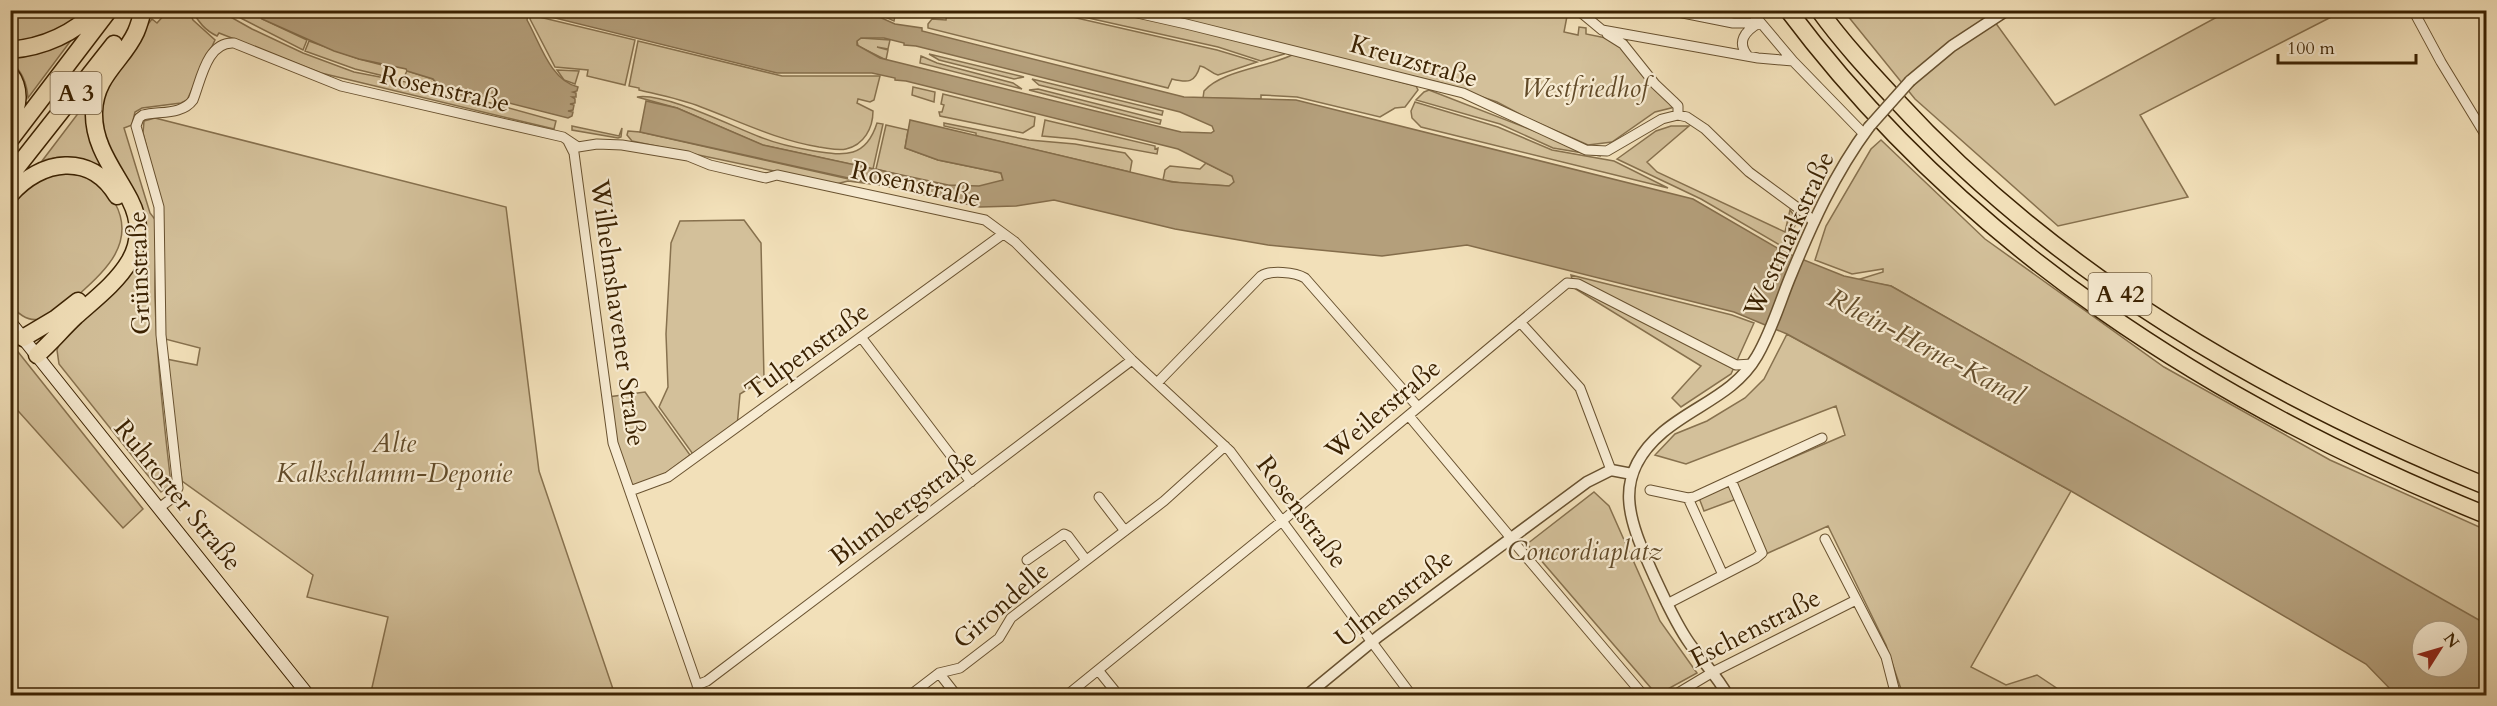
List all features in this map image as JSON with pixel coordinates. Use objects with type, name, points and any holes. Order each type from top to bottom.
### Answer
[{"type":"highway","points":[[10,50],[48,42],[73,31],[97,10]]},
{"type":"highway","name":"A 3","points":[[10,140],[109,10]]},
{"type":"highway","points":[[37,355],[122,275],[135,249],[137,232],[134,211],[101,149],[94,112],[98,92],[104,78],[135,34],[142,10]]},
{"type":"highway","name":"A 3","points":[[10,176],[142,10]]},
{"type":"highway","name":"A 42","points":[[1788,10],[1856,93],[1941,181],[2014,246],[2094,306],[2167,354],[2251,403],[2379,468],[2487,515]]},
{"type":"highway","name":"A 42","points":[[1819,10],[1875,78],[1959,165],[2032,228],[2109,287],[2180,334],[2322,412],[2382,442],[2487,486]]},
{"type":"highway","points":[[10,74],[17,88],[18,102],[10,122]]},
{"type":"highway","points":[[10,195],[16,188],[48,168],[60,165],[86,168],[104,180],[116,193],[123,207],[126,222],[124,251],[107,276],[55,319],[23,338]]},
{"type":"main road","name":"Ruhrorter Straße","points":[[10,322],[309,696]]},
{"type":"street","name":"Kreuzstraße","points":[[1124,10],[1463,93],[1586,150],[1612,149],[1655,123],[1678,115]]},
{"type":"street","points":[[1578,10],[1623,45],[1655,84],[1678,106],[1678,115],[1699,123],[1749,172],[1814,222]]},
{"type":"street","points":[[1668,10],[1733,23],[1758,22]]},
{"type":"street","points":[[1750,10],[1793,62],[1866,131]]},
{"type":"street","name":"Westmarkstraße","points":[[1752,364],[1768,332],[1814,222],[1840,171],[1866,131],[1915,77],[1992,14],[2007,10]]},
{"type":"street","points":[[2413,10],[2483,124],[2487,136]]},
{"type":"street","points":[[1748,56],[1742,46],[1742,38],[1747,30],[1758,22]]},
{"type":"street","points":[[1601,30],[1793,62]]},
{"type":"street","name":"Rosenstraße","points":[[221,44],[234,43],[340,86],[563,136],[578,147],[610,144],[688,156],[710,165],[766,178],[777,175],[985,220],[1015,242],[1132,360],[1225,446],[1412,696]]},
{"type":"street","name":"Grünstraße","points":[[159,508],[171,499],[178,489],[161,335],[159,207],[136,126],[143,115],[180,110],[189,105],[213,51],[221,44]]},
{"type":"street","name":"Wilhelmshavener Straße","points":[[567,140],[574,153],[613,443],[701,696]]},
{"type":"street","name":"Tulpenstraße","points":[[630,491],[668,477],[1004,234]]},
{"type":"street","points":[[1157,383],[1264,273],[1299,275],[1305,278],[1418,407]]},
{"type":"street","name":"Weilerstraße","points":[[1066,696],[1282,521],[1564,286],[1574,282],[1736,365],[1752,364]]},
{"type":"street","points":[[1520,322],[1580,388],[1611,470],[1632,474]]},
{"type":"street","points":[[861,337],[971,482]]},
{"type":"street","name":"Blumbergstraße","points":[[698,685],[716,675],[1132,360]]},
{"type":"street","points":[[1728,696],[1713,672],[1691,645],[1667,604],[1632,527],[1628,491],[1632,474],[1646,451],[1663,433],[1723,393],[1752,364]]},
{"type":"street","points":[[1409,416],[1644,696]]},
{"type":"street","points":[[1650,490],[1688,498],[1822,438]]},
{"type":"street","name":"Girondelle","points":[[909,696],[939,673],[960,668],[999,638],[1011,618],[1170,496],[1225,446]]},
{"type":"street","name":"Ulmenstraße","points":[[1306,696],[1373,643],[1514,542],[1587,482],[1611,470]]},
{"type":"street","points":[[1667,604],[1762,553],[1731,480]]},
{"type":"street","points":[[1099,497],[1125,531]]},
{"type":"street","points":[[1688,498],[1723,575]]},
{"type":"street","name":"Girondelle","points":[[1027,560],[1064,534],[1086,560]]},
{"type":"street","points":[[1825,539],[1886,657],[1896,696]]},
{"type":"street","name":"Eschenstraße","points":[[1673,696],[1713,672],[1856,600]]},
{"type":"street","points":[[1098,670],[1119,696]]},
{"type":"street","name":"Girondelle","points":[[939,673],[957,696]]},
{"type":"green space","points":[[1857,10],[1987,11],[2055,105],[2228,11],[2343,11],[2140,115],[2188,197],[2058,226],[1915,99],[1847,15]]},
{"type":"green space","points":[[10,11],[92,11],[72,26],[11,45]]},
{"type":"green space","points":[[168,11],[189,11],[193,20],[215,40],[187,100],[181,103],[142,108],[135,112],[132,125],[124,128],[150,213],[157,222],[156,323],[171,484],[161,492],[59,364],[57,350],[60,342],[141,240],[102,125],[103,95],[128,50],[152,19],[157,23]]},
{"type":"green space","points":[[193,11],[220,11],[303,53],[354,72],[432,87],[432,89],[440,89],[556,121],[554,129],[321,73],[219,33],[217,36],[202,25]]},
{"type":"green space","points":[[227,11],[256,11],[262,19],[307,40],[303,50]]},
{"type":"green space","points":[[872,11],[896,11],[894,21]]},
{"type":"green space","points":[[942,11],[1046,11],[1217,50],[1257,62],[1218,75],[1200,66],[1193,79],[1182,81],[1172,79],[1168,88],[928,28],[932,19],[946,20],[947,12]]},
{"type":"green space","points":[[1057,11],[1112,11],[1280,49],[1284,54],[1261,61],[1218,47]]},
{"type":"green space","name":"Westfriedhof","points":[[1141,11],[1568,11],[1564,32],[1578,35],[1579,27],[1586,28],[1586,34],[1606,38],[1618,44],[1675,107],[1655,112],[1612,142],[1588,145],[1497,102],[1441,83]]},
{"type":"green space","points":[[531,15],[635,40],[625,85],[587,76],[588,70],[555,67],[530,19]]},
{"type":"green space","points":[[861,38],[890,40],[888,49],[877,47],[888,50],[886,60],[858,46],[857,41]]},
{"type":"green space","points":[[72,39],[28,98],[23,78],[11,62],[10,55],[63,44]]},
{"type":"green space","points":[[309,41],[386,66],[384,76],[355,69],[305,51]]},
{"type":"green space","points":[[638,41],[782,76],[880,76],[874,100],[870,102],[858,99],[857,103],[873,111],[871,124],[862,140],[852,147],[840,150],[819,147],[774,135],[686,102],[639,90],[639,88],[629,86]]},
{"type":"green space","points":[[929,54],[1024,77],[1014,79],[939,60]]},
{"type":"green space","points":[[1294,54],[1416,86],[1418,90],[1405,107],[1395,108],[1380,117],[1297,97],[1261,95],[1261,99],[1203,98],[1204,91],[1222,78]]},
{"type":"green space","points":[[921,56],[937,63],[1013,83],[1022,89],[920,63]]},
{"type":"green space","points":[[557,70],[579,71],[575,84],[564,80]]},
{"type":"green space","points":[[407,71],[433,79],[438,85],[403,79]]},
{"type":"green space","points":[[1032,79],[1163,111],[1162,115],[1039,85]]},
{"type":"green space","points":[[913,87],[935,92],[934,102],[912,95]]},
{"type":"green space","points":[[1038,89],[1161,120],[1160,124],[1029,90]]},
{"type":"green space","points":[[1429,90],[1601,156],[1553,148],[1500,124],[1416,100]]},
{"type":"green space","points":[[943,94],[1035,117],[1034,126],[1023,133],[940,116],[939,112],[942,112],[944,105],[941,104]]},
{"type":"green space","points":[[92,95],[106,172],[92,163],[76,158],[59,157],[42,161]]},
{"type":"green space","points":[[637,97],[649,97],[681,105],[773,142],[825,153],[845,154],[860,149],[867,143],[877,123],[883,124],[873,169],[762,145],[677,108]]},
{"type":"green space","points":[[1415,102],[1498,127],[1552,150],[1614,161],[1668,188],[1421,127],[1412,118],[1411,111]]},
{"type":"green space","name":"Alte Kalkschlamm-Deponie","points":[[155,118],[506,207],[539,471],[615,695],[387,696],[371,692],[388,617],[307,597],[313,575],[182,481],[166,359],[197,365],[200,348],[165,339],[163,211],[143,133],[144,121]]},
{"type":"green space","points":[[1045,120],[1155,146],[1155,149],[1158,148],[1157,154],[1075,139],[1042,136]]},
{"type":"green space","points":[[944,123],[1029,140],[1075,144],[1125,153],[1132,161],[1130,172],[976,136],[976,133],[944,126]]},
{"type":"green space","points":[[886,125],[908,130],[905,148],[938,160],[1001,173],[1003,180],[990,185],[958,187],[876,169]]},
{"type":"green space","points":[[572,126],[619,136],[622,128],[621,137],[572,130]]},
{"type":"green space","points":[[1671,126],[1689,126],[1647,162],[1657,172],[1785,232],[1790,210],[1796,218],[1796,223],[1785,248],[1701,199],[1617,159],[1656,131]]},
{"type":"green space","points":[[628,131],[871,184],[848,181],[836,184],[632,141],[627,135]]},
{"type":"green space","points":[[1881,140],[1985,239],[2164,367],[2330,460],[2486,530],[2486,625],[1891,286],[1857,280],[1883,272],[1883,269],[1852,274],[1815,260],[1826,226],[1871,149]]},
{"type":"green space","points":[[1206,163],[1232,176],[1233,184],[1229,186],[1163,180],[1165,170],[1170,166],[1200,169]]},
{"type":"green space","points":[[53,172],[81,175],[103,186],[115,203],[121,217],[122,230],[115,255],[99,276],[55,312],[35,320],[19,313],[10,300],[11,201]]},
{"type":"green space","points":[[744,220],[761,243],[764,379],[740,394],[737,427],[695,457],[659,407],[668,387],[666,334],[671,243],[680,221]]},
{"type":"green space","points":[[1571,275],[1732,315],[1754,323],[1731,374],[1681,407],[1672,398],[1701,366],[1574,288]]},
{"type":"green space","points":[[1787,334],[2071,491],[1971,667],[2006,685],[2037,675],[2064,693],[2063,695],[1903,695],[1886,645],[1828,526],[1766,554],[1739,498],[1704,511],[1699,498],[1845,435],[1836,406],[1686,464],[1655,455],[1675,434],[1707,421],[1745,398],[1764,379]]},
{"type":"green space","points":[[11,343],[143,509],[123,528],[11,403]]},
{"type":"green space","points":[[645,392],[690,455],[662,476],[631,487],[618,454],[608,397]]},
{"type":"green space","name":"Concordiaplatz","points":[[1594,492],[1609,506],[1660,621],[1697,673],[1657,695],[1527,544]]},
{"type":"water","name":"Rhein-Herne-Kanal","points":[[256,11],[866,11],[895,24],[922,28],[922,31],[1184,97],[1296,100],[1693,199],[1784,252],[1844,276],[1891,286],[2486,624],[2486,695],[2396,695],[2366,664],[2071,491],[1787,334],[1734,312],[1467,245],[1382,256],[1268,245],[1175,229],[1054,200],[1016,206],[980,207],[640,132],[646,101],[677,108],[763,145],[948,185],[979,186],[1003,180],[1001,173],[938,160],[905,148],[910,120],[1172,182],[1229,186],[1234,182],[1232,176],[1178,149],[872,73],[777,73],[531,12],[527,20],[547,60],[560,77],[578,87],[577,91],[573,92],[576,93],[576,97],[572,97],[575,103],[570,104],[574,105],[573,110],[568,111],[573,112],[568,118],[438,85],[433,79],[406,69],[334,51],[262,19]],"holes":[[[861,38],[884,38],[904,43],[904,45],[916,46],[1180,112],[1212,126],[1214,131],[1211,133],[1181,132],[880,58],[857,45],[857,41]]]}]
